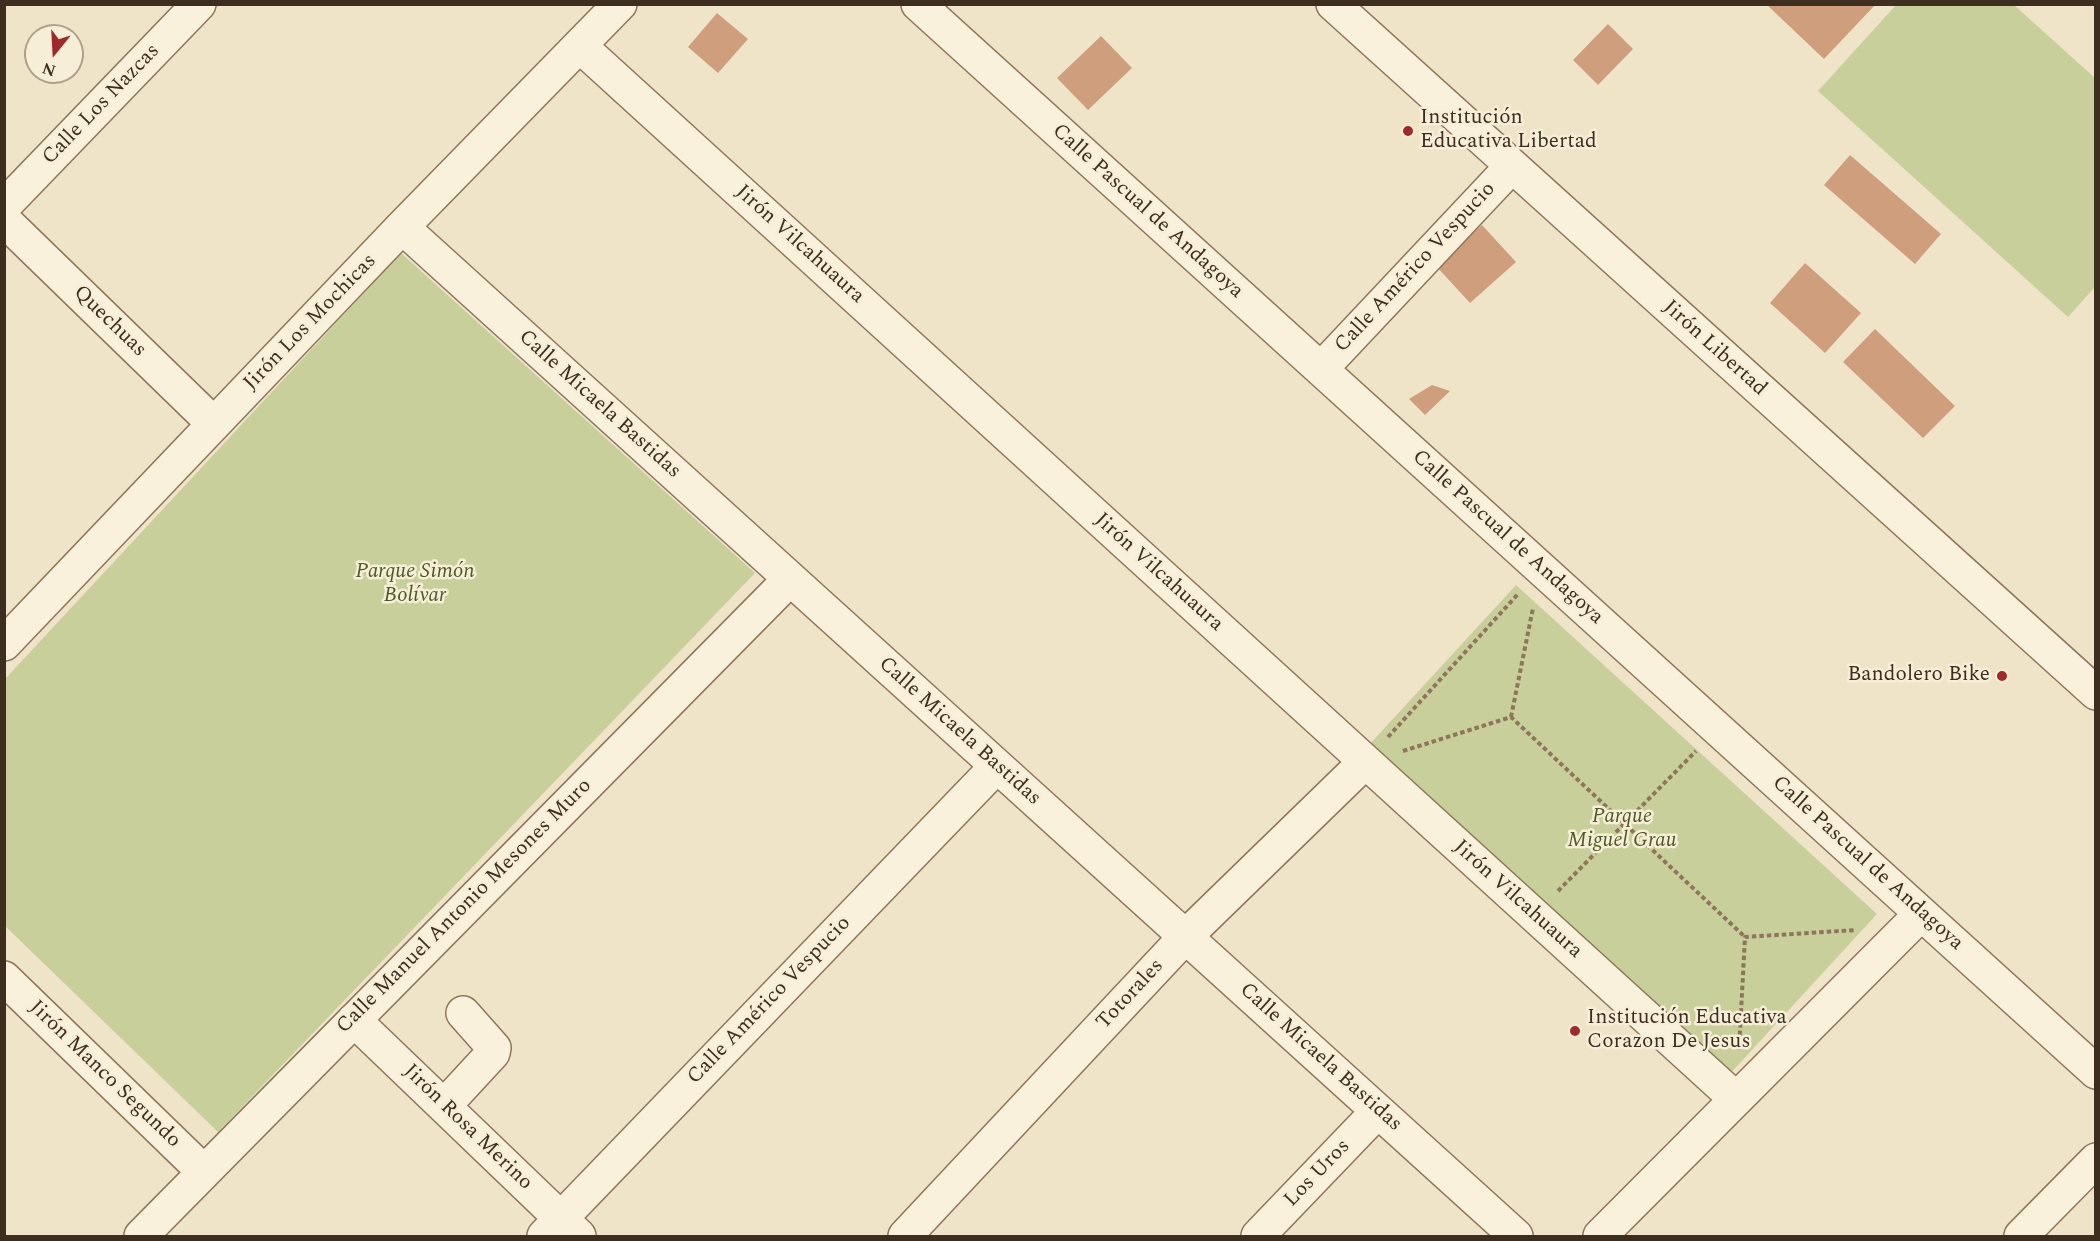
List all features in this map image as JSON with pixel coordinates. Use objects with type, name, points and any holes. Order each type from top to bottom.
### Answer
[{"type":"street","name":"Calle Los Nazcas","points":[[4,206],[199,4]]},
{"type":"street","name":"Jirón Los Mochicas","points":[[4,644],[402,227],[620,4]]},
{"type":"street","name":"Calle Pascual de Andagoya","points":[[918,4],[1718,729],[1914,920],[2096,1072]]},
{"type":"street","name":"Jirón Libertad","points":[[1333,4],[2096,693]]},
{"type":"street","name":"Jirón Vilcahuaura","points":[[580,46],[1736,1099]]},
{"type":"street","name":"Calle Américo Vespucio","points":[[1321,369],[1512,166]]},
{"type":"street","name":"Quechuas","points":[[4,219],[214,424]]},
{"type":"street","name":"Calle Micaela Bastidas","points":[[402,227],[1516,1236]]},
{"type":"street","name":"Calle Manuel Antonio Mesones Muro","points":[[141,1236],[790,579]]},
{"type":"street","name":"Totorales","points":[[905,1236],[1186,936],[1365,762]]},
{"type":"street","name":"Calle Américo Vespucio","points":[[561,1231],[997,766]]},
{"type":"street","points":[[1600,1236],[1914,920]]},
{"type":"street","name":"Jirón Manco Segundo","points":[[4,978],[204,1172]]},
{"type":"street","points":[[444,1106],[493,1053],[494,1048],[463,1013]]},
{"type":"street","name":"Jirón Rosa Merino","points":[[354,1020],[444,1106],[561,1231]]},
{"type":"street","name":"Los Uros","points":[[1258,1236],[1378,1111]]},
{"type":"street","points":[[2020,1236],[2096,1160]]},
{"type":"path","points":[[1365,762],[1541,569]]},
{"type":"path","points":[[1511,717],[1541,569]]},
{"type":"path","points":[[1365,762],[1511,717]]},
{"type":"path","points":[[1511,717],[1745,938],[1914,920]]},
{"type":"path","points":[[1534,915],[1718,729]]},
{"type":"path","points":[[1736,1099],[1745,938]]},
{"type":"green space","points":[[1896,5],[2014,5],[2095,78],[2095,287],[2068,317],[1818,91]]},
{"type":"green space","name":"Parque Simón Bolívar","points":[[401,253],[755,573],[218,1132],[5,926],[5,679]]},
{"type":"green space","name":"Parque Miguel Grau","points":[[1516,585],[1877,914],[1729,1075],[1368,746]]},
{"type":"building","points":[[1766,4],[1876,4],[1824,59]]},
{"type":"building","points":[[717,13],[748,39],[718,73],[688,47]]},
{"type":"building","points":[[1608,24],[1633,49],[1598,85],[1573,60]]},
{"type":"building","points":[[1101,36],[1132,68],[1088,110],[1057,78]]},
{"type":"building","points":[[1850,155],[1941,234],[1915,264],[1824,185]]},
{"type":"building","points":[[1482,225],[1516,262],[1470,303],[1436,266]]},
{"type":"building","points":[[1805,263],[1861,313],[1825,353],[1770,303]]},
{"type":"building","points":[[1875,329],[1955,406],[1923,438],[1843,362]]},
{"type":"building","points":[[1432,385],[1450,391],[1425,415],[1409,399]]},
{"type":"place","name":"Institución Educativa Libertad","points":[[1408,131]]},
{"type":"place","name":"Bandolero Bike","points":[[2002,676]]},
{"type":"place","name":"Institución Educativa Corazon De Jesus","points":[[1575,1031]]}]
